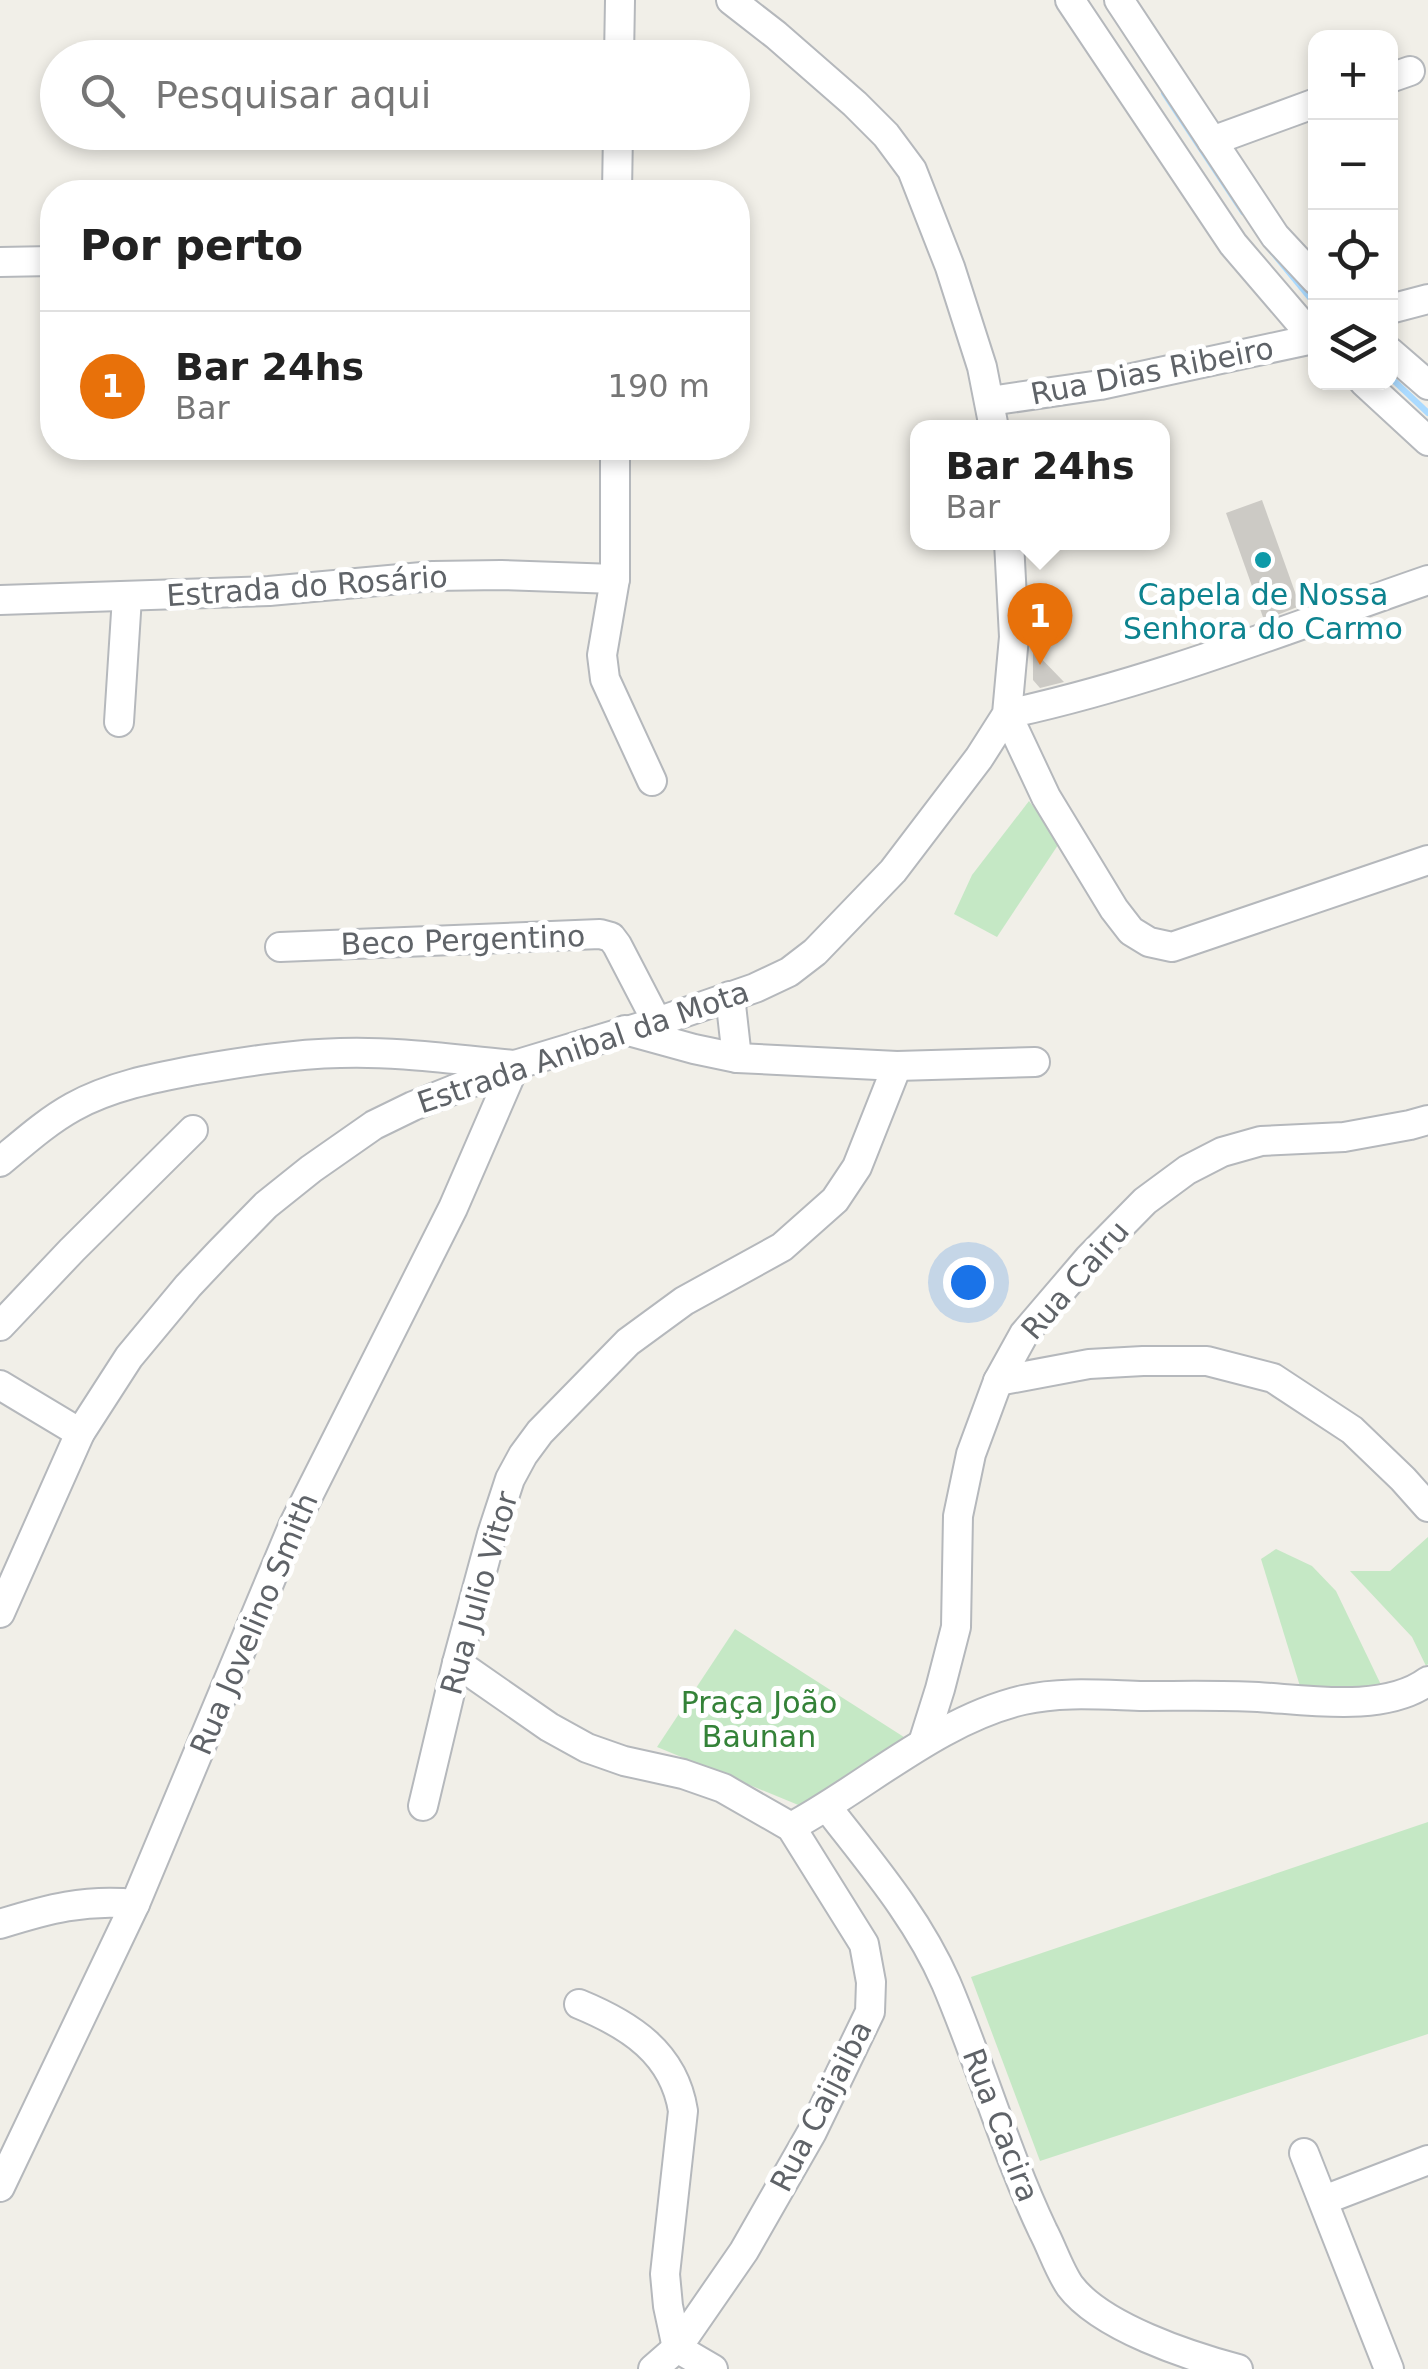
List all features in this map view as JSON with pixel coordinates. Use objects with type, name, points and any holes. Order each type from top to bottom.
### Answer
[{"type":"street","points":[[619,40],[620,0]]},
{"type":"street","points":[[731,0],[855,104],[886,135],[912,170],[950,267],[982,367],[992,414]]},
{"type":"street","points":[[1070,0],[1233,244],[1308,333]]},
{"type":"street","points":[[1120,0],[1275,236],[1308,271]]},
{"type":"street","points":[[1212,141],[1308,106]]},
{"type":"street","points":[[616,180],[617,150]]},
{"type":"street","points":[[0,262],[40,261]]},
{"type":"street","points":[[1398,308],[1428,299]]},
{"type":"street","name":"Rua Dias Ribeiro","points":[[992,414],[1100,384],[1308,341]]},
{"type":"street","points":[[1398,359],[1428,386]]},
{"type":"street","points":[[1373,390],[1428,441]]},
{"type":"street","points":[[615,460],[614,580],[602,655],[605,679],[652,781]]},
{"type":"street","name":"Estrada Anibal da Mota","points":[[0,1613],[80,1434],[130,1357],[188,1286],[266,1205],[310,1168],[374,1124],[515,1064],[657,1022],[789,972],[893,871],[979,758],[1007,714],[1014,637],[1009,550]]},
{"type":"street","name":"Estrada do Rosário","points":[[0,600],[270,591],[434,576],[614,580]]},
{"type":"street","points":[[1428,580],[1152,676],[1007,714],[1046,797],[1114,909],[1131,931],[1149,942],[1172,947],[1428,860]]},
{"type":"street","points":[[118,722],[127,597]]},
{"type":"street","name":"Beco Pergentino","points":[[280,947],[600,934],[617,944],[657,1022]]},
{"type":"street","points":[[730,996],[738,1058]]},
{"type":"street","points":[[625,1030],[738,1058],[896,1066],[1035,1062]]},
{"type":"street","points":[[0,1162],[72,1107],[100,1094],[158,1077],[340,1053],[515,1064]]},
{"type":"street","name":"Rua Jovelino Smith","points":[[0,2188],[136,1904],[293,1526],[453,1208],[515,1064]]},
{"type":"street","name":"Rua Julio Vitor","points":[[423,1806],[492,1534],[510,1479],[540,1432],[628,1342],[684,1301],[782,1248],[835,1200],[858,1167],[896,1066]]},
{"type":"street","name":"Rua Cairu","points":[[923,1743],[956,1627],[958,1516],[971,1454],[998,1381],[1024,1334],[1089,1258],[1145,1201],[1187,1170],[1222,1152],[1261,1141],[1344,1137],[1428,1120]]},
{"type":"street","points":[[0,1326],[192,1130]]},
{"type":"street","points":[[998,1381],[1089,1364],[1143,1361],[1207,1361],[1273,1378],[1352,1430],[1428,1508]]},
{"type":"street","points":[[0,1385],[80,1434]]},
{"type":"street","points":[[457,1663],[549,1727],[587,1748],[724,1788],[791,1826],[828,1807],[923,1743],[996,1708],[1027,1699],[1064,1695],[1254,1696],[1323,1702],[1395,1697],[1428,1681]]},
{"type":"street","name":"Rua Cacira","points":[[828,1807],[910,1914],[945,1981],[1029,2200],[1070,2285],[1094,2309],[1140,2335],[1238,2369]]},
{"type":"street","name":"Rua Caijaiba","points":[[653,2369],[678,2348],[744,2252],[812,2132],[870,2012],[871,1982],[864,1944],[791,1826]]},
{"type":"street","points":[[0,1924],[84,1903],[136,1904]]},
{"type":"street","points":[[579,2004],[613,2018],[642,2038],[666,2064],[680,2092],[684,2111],[665,2274],[668,2306],[678,2348],[713,2369]]},
{"type":"street","points":[[1304,2154],[1390,2369]]},
{"type":"street","points":[[1324,2200],[1428,2160]]},
{"type":"green space","points":[[1029,801],[1060,842],[997,937],[954,914],[972,875]]},
{"type":"green space","points":[[1428,1537],[1426,1666],[1412,1637],[1350,1571],[1390,1571]]},
{"type":"green space","points":[[1276,1549],[1312,1566],[1336,1591],[1384,1691],[1303,1696],[1261,1559]]},
{"type":"green space","name":"Praça João Baunan","points":[[735,1629],[907,1739],[808,1809],[657,1747]]},
{"type":"green space","points":[[1428,1822],[1428,2034],[1040,2161],[971,1977]]},
{"type":"building","name":"Capela de Nossa Senhora do Carmo","points":[[1262,500],[1300,606],[1264,620],[1226,513]]},
{"type":"building","points":[[1033,650],[1064,682],[1040,688],[1033,680]]},
{"type":"waterway","points":[[1164,93],[1243,212]]},
{"type":"waterway","points":[[1268,247],[1312,300]]},
{"type":"waterway","points":[[1398,385],[1428,413]]},
{"type":"place","name":"Capela de Nossa Senhora do Carmo","points":[[1263,560]]},
{"type":"place","name":"Bar 24hs","points":[[1040,665]]}]
